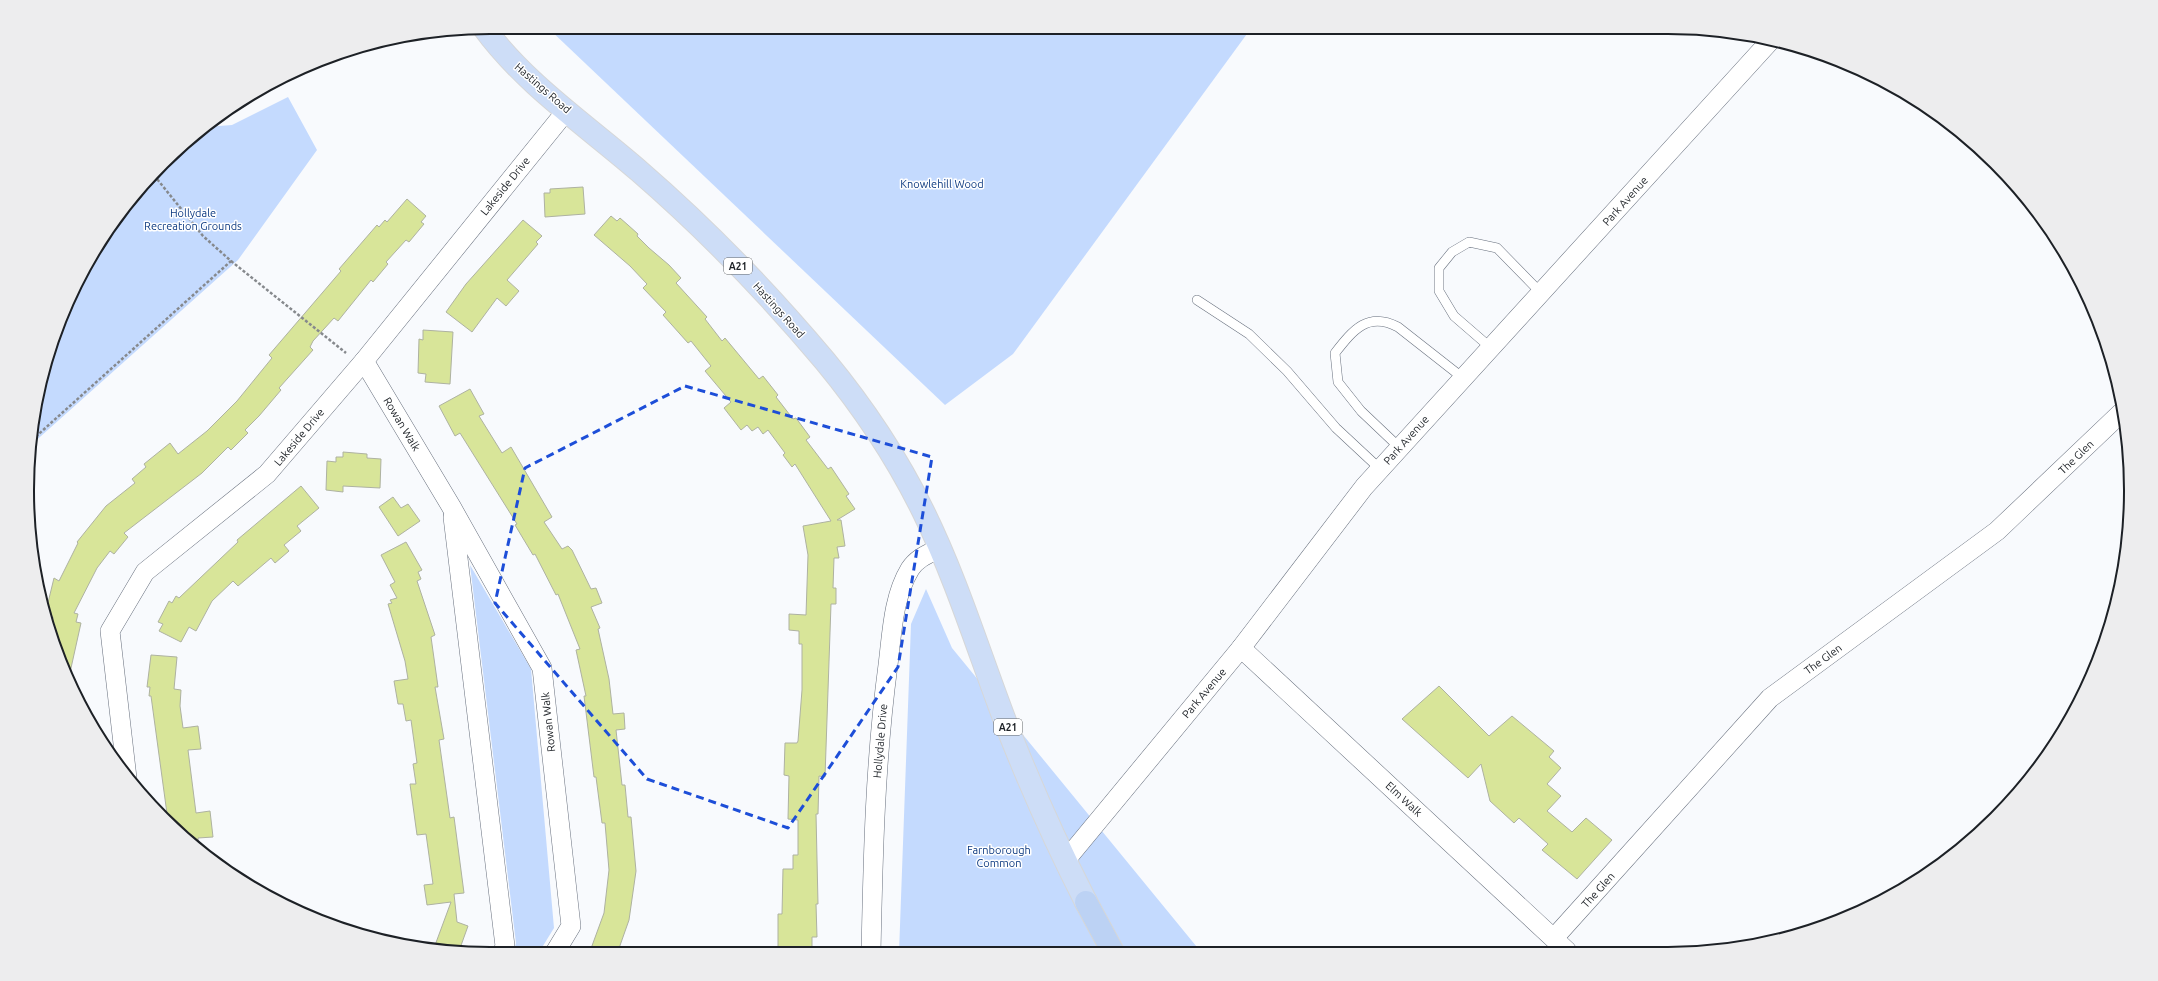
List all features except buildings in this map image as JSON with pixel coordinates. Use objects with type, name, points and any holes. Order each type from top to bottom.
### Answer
[{"type":"highway","name":"A21","points":[[1086,902],[1110,947]]},
{"type":"main road","name":"Hastings Road","points":[[489,34],[521,72],[675,203],[718,245],[825,362],[868,419],[900,469],[923,511],[940,548]]},
{"type":"main road","name":"A21","points":[[940,548],[1012,740],[1065,861],[1086,902]]},
{"type":"street","name":"Park Avenue","points":[[1065,861],[1241,648],[1364,487],[1766,45]]},
{"type":"street","name":"Lakeside Drive","points":[[125,764],[110,631],[145,572],[267,474],[361,364],[567,110]]},
{"type":"street","name":"Rowan Walk","points":[[361,364],[452,508],[542,668],[571,926],[558,947]]},
{"type":"street","name":"The Glen","points":[[1560,944],[1770,698],[1997,532],[2118,416]]},
{"type":"street","name":"Rowan Walk","points":[[452,508],[505,947]]},
{"type":"street","name":"Hollydale Drive","points":[[871,947],[874,822],[879,734],[895,608],[910,569],[918,559],[940,548]]},
{"type":"street","name":"Elm Walk","points":[[1241,648],[1560,944]]},
{"type":"lane","points":[[1491,348],[1454,316],[1439,291],[1439,268],[1452,252],[1469,242],[1497,248],[1540,293]]},
{"type":"lane","points":[[1197,300],[1250,334],[1287,371],[1336,428],[1380,469]]},
{"type":"lane","points":[[1400,448],[1361,411],[1338,382],[1335,353],[1350,334],[1369,321],[1387,321],[1398,327],[1463,378]]},
{"type":"path","points":[[157,179],[203,236],[231,261],[361,364]]},
{"type":"path","points":[[38,435],[231,261]]},
{"type":"highlighted area","points":[[685,386],[932,457],[898,667],[788,828],[647,779],[495,603],[525,468]]},
{"type":"green space","name":"Knowlehill Wood","points":[[554,34],[1247,34],[1013,354],[945,405]]},
{"type":"green space","name":"Hollydale Recreation Grounds","points":[[288,97],[317,150],[238,260],[37,440],[43,401],[58,344],[81,289],[95,262],[128,213],[168,168],[190,147],[215,126],[232,125]]},
{"type":"green space","points":[[470,565],[531,669],[554,928],[542,947],[515,947],[516,943]]},
{"type":"green space","name":"Farnborough Common","points":[[926,589],[952,648],[1197,947],[899,947],[911,624]]}]
